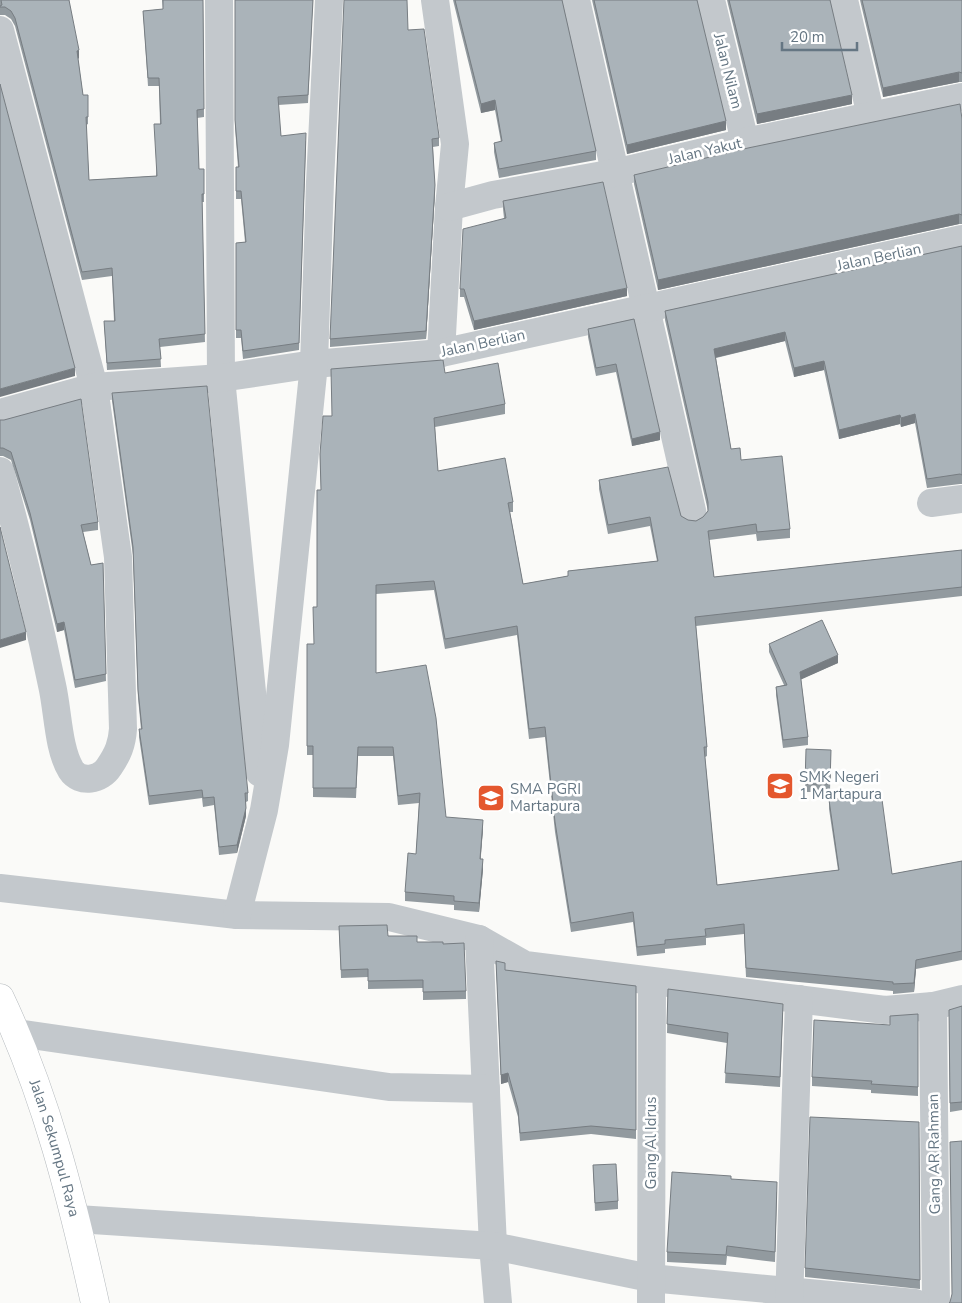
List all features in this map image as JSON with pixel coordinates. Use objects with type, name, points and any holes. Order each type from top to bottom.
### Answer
[{"type":"main road","name":"Jalan Sekumpul Raya","points":[[0,998],[17,1032],[60,1154],[96,1303]]},
{"type":"street","points":[[219,0],[221,378],[264,810]]},
{"type":"street","points":[[237,915],[264,810],[275,746],[314,364],[329,0]]},
{"type":"street","points":[[435,0],[455,144],[449,206],[441,353]]},
{"type":"street","points":[[576,0],[693,515]]},
{"type":"street","name":"Jalan Nilam","points":[[711,0],[745,142]]},
{"type":"street","points":[[844,0],[872,116]]},
{"type":"street","points":[[0,30],[94,387],[118,557],[122,745],[106,772],[96,778],[85,779],[73,773],[64,758],[57,707],[28,571],[0,471]]},
{"type":"street","name":"Jalan Yakut","points":[[449,206],[493,195],[614,173],[745,142],[962,97]]},
{"type":"street","name":"Jalan Berlian","points":[[0,412],[94,387],[221,378],[314,364],[441,353],[962,239]]},
{"type":"street","points":[[931,504],[962,499]]},
{"type":"street","points":[[0,888],[237,915],[389,917],[479,939],[525,965],[885,1010],[932,1006],[962,999]]},
{"type":"street","points":[[479,939],[493,1246],[498,1303]]},
{"type":"street","name":"Gang Al Idrus","points":[[650,1290],[652,982]]},
{"type":"street","points":[[789,1297],[799,999]]},
{"type":"street","name":"Gang AR Rahman","points":[[932,1006],[936,1303]]},
{"type":"street","points":[[17,1032],[389,1087],[486,1089]]},
{"type":"street","points":[[77,1219],[493,1246],[650,1290],[915,1303]]},
{"type":"building","points":[[1,0],[69,0],[79,50],[77,51],[83,95],[88,95],[88,117],[86,117],[89,180],[157,176],[154,124],[161,124],[159,78],[148,78],[143,11],[163,9],[163,0],[203,0],[204,109],[197,110],[199,169],[204,169],[204,194],[202,194],[205,334],[159,339],[161,359],[107,363],[104,321],[115,321],[112,268],[82,272],[15,18],[11,11],[5,7],[0,7],[2,5]]},
{"type":"building","points":[[235,0],[313,0],[308,95],[278,97],[281,136],[306,133],[299,343],[243,351],[241,330],[236,330],[236,243],[246,242],[241,191],[236,191],[236,167],[239,167],[235,120]]},
{"type":"building","points":[[344,0],[407,0],[408,30],[424,29],[439,136],[439,138],[432,139],[435,185],[426,331],[330,339]]},
{"type":"building","points":[[455,0],[562,0],[596,151],[499,169],[494,143],[502,141],[495,100],[481,104]]},
{"type":"building","points":[[594,0],[697,0],[726,121],[627,145]]},
{"type":"building","points":[[729,0],[830,0],[852,95],[757,114]]},
{"type":"building","points":[[862,0],[962,0],[962,73],[959,72],[883,88]]},
{"type":"building","points":[[0,84],[75,368],[0,389]]},
{"type":"building","points":[[960,104],[962,119],[962,215],[959,214],[658,280],[634,175],[748,148]]},
{"type":"building","points":[[603,182],[627,288],[474,321],[464,289],[460,289],[463,229],[506,218],[503,201]]},
{"type":"building","points":[[962,246],[962,475],[927,479],[915,414],[901,418],[900,415],[839,430],[824,361],[794,368],[785,332],[714,349],[731,449],[740,448],[741,460],[782,456],[790,529],[757,532],[756,524],[708,531],[714,577],[962,550],[962,587],[695,617],[707,747],[704,747],[717,885],[839,870],[829,800],[881,792],[892,874],[962,861],[962,951],[916,960],[914,983],[893,984],[893,982],[746,968],[744,924],[705,929],[706,936],[665,940],[665,944],[637,947],[633,912],[571,923],[555,822],[545,727],[529,729],[517,626],[445,639],[434,581],[376,585],[376,673],[426,665],[436,718],[446,817],[483,820],[480,859],[483,859],[479,903],[454,901],[454,896],[405,892],[408,853],[416,854],[420,793],[398,796],[393,747],[358,747],[356,788],[313,788],[313,746],[307,746],[307,644],[314,644],[313,607],[317,607],[317,490],[321,490],[320,454],[323,416],[332,416],[331,369],[443,360],[445,373],[498,363],[505,404],[434,418],[438,471],[505,458],[513,502],[508,503],[523,584],[568,576],[568,571],[658,561],[650,517],[608,525],[599,480],[668,467],[681,516],[688,520],[696,521],[708,511],[708,502],[665,311]]},
{"type":"building","points":[[634,319],[660,432],[632,439],[616,364],[596,368],[588,329]]},
{"type":"building","points":[[207,386],[248,793],[245,793],[246,808],[237,845],[219,847],[214,797],[203,798],[202,790],[149,796],[139,729],[142,729],[138,690],[133,547],[112,393]]},
{"type":"building","points":[[81,399],[98,522],[81,525],[91,565],[103,563],[106,674],[75,680],[64,622],[57,624],[30,513],[11,452],[0,448],[0,420]]},
{"type":"building","points":[[0,527],[26,632],[0,640]]},
{"type":"building","points":[[822,620],[838,655],[800,672],[808,737],[783,740],[776,687],[787,685],[769,644]]},
{"type":"building","points":[[806,749],[831,750],[830,784],[805,784]]},
{"type":"building","points":[[387,925],[388,936],[417,936],[417,942],[464,943],[466,991],[423,992],[423,980],[368,981],[368,969],[341,970],[339,926]]},
{"type":"building","points":[[496,961],[505,963],[505,970],[636,986],[636,1130],[591,1126],[520,1133],[518,1109],[508,1073],[501,1075]]},
{"type":"building","points":[[668,989],[783,1004],[780,1077],[725,1073],[728,1033],[667,1024]]},
{"type":"building","points":[[962,1006],[962,1102],[950,1103],[949,1010]]},
{"type":"building","points":[[918,1014],[918,1087],[871,1084],[872,1081],[812,1077],[814,1020],[890,1025],[890,1016]]},
{"type":"building","points":[[810,1117],[919,1122],[920,1280],[805,1268]]},
{"type":"building","points":[[962,1141],[962,1303],[949,1303],[952,1294],[950,1142]]},
{"type":"building","points":[[616,1164],[618,1201],[595,1203],[593,1165]]},
{"type":"building","points":[[672,1172],[731,1176],[731,1179],[777,1182],[775,1252],[727,1246],[726,1255],[667,1252]]},
{"type":"place","name":"SMK Negeri 1 Martapura","points":[[780,786]]},
{"type":"place","name":"SMA PGRI Martapura","points":[[491,798]]}]
